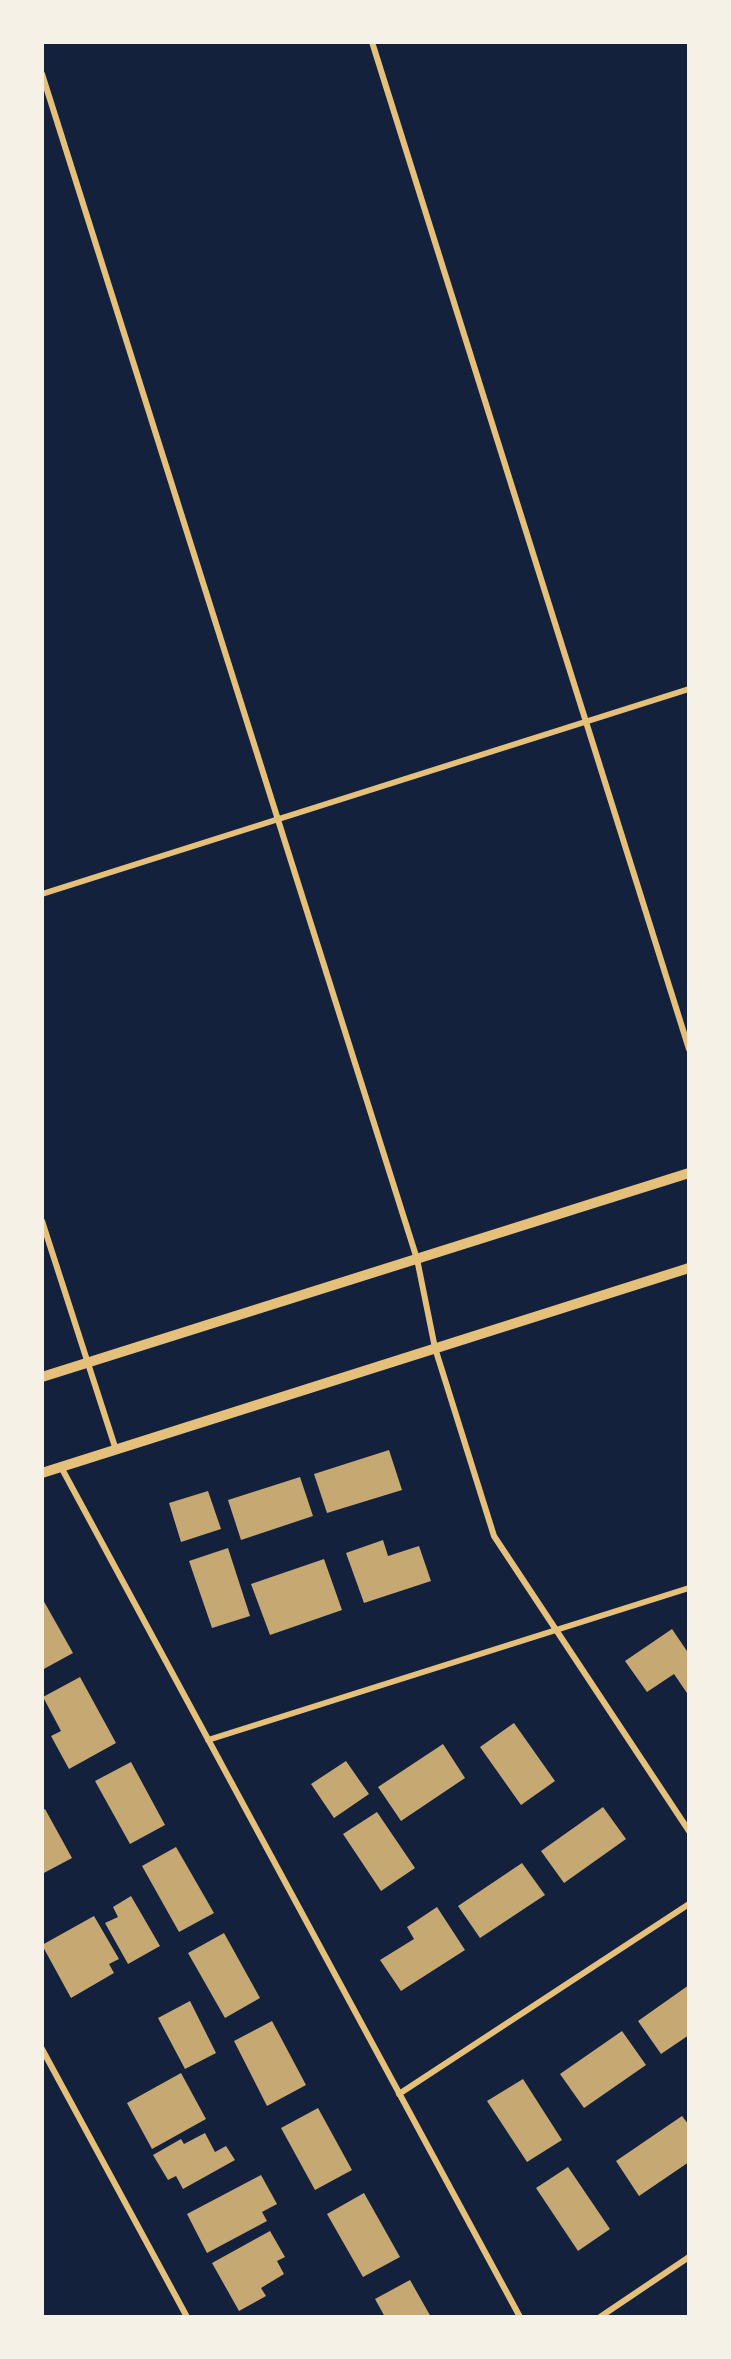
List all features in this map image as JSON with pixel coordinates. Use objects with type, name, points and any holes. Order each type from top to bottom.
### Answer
[{"type":"street","points":[[372,42],[689,1049]]},
{"type":"street","points":[[42,74],[417,1259],[435,1348],[494,1536],[689,1832]]},
{"type":"street","points":[[42,894],[689,688]]},
{"type":"street","points":[[42,1377],[689,1173]]},
{"type":"street","points":[[42,1221],[116,1450]]},
{"type":"street","points":[[42,1473],[689,1268]]},
{"type":"street","points":[[61,1467],[520,2317]]},
{"type":"street","points":[[208,1740],[689,1588]]},
{"type":"street","points":[[399,2094],[689,1904]]},
{"type":"street","points":[[42,2049],[187,2317]]},
{"type":"street","points":[[600,2317],[689,2257]]},
{"type":"building","points":[[389,1450],[402,1490],[327,1513],[314,1474]]},
{"type":"building","points":[[300,1477],[313,1516],[241,1540],[228,1500]]},
{"type":"building","points":[[208,1491],[221,1529],[181,1542],[169,1503]]},
{"type":"building","points":[[383,1540],[388,1556],[419,1546],[431,1581],[364,1603],[346,1553]]},
{"type":"building","points":[[228,1548],[250,1616],[212,1628],[189,1561]]},
{"type":"building","points":[[324,1559],[342,1610],[270,1635],[251,1584]]},
{"type":"building","points":[[42,1598],[73,1653],[42,1670]]},
{"type":"building","points":[[672,1629],[689,1654],[689,1696],[674,1674],[647,1692],[625,1661]]},
{"type":"building","points":[[80,1677],[116,1743],[69,1769],[51,1736],[61,1731],[43,1697]]},
{"type":"building","points":[[514,1723],[555,1781],[521,1805],[480,1747]]},
{"type":"building","points":[[443,1744],[465,1778],[401,1821],[378,1787]]},
{"type":"building","points":[[346,1761],[369,1794],[334,1818],[311,1784]]},
{"type":"building","points":[[131,1762],[165,1825],[130,1844],[95,1781]]},
{"type":"building","points":[[603,1807],[626,1839],[564,1883],[541,1851]]},
{"type":"building","points":[[45,1809],[72,1858],[42,1874],[42,1811]]},
{"type":"building","points":[[377,1812],[415,1868],[381,1891],[343,1834]]},
{"type":"building","points":[[176,1847],[214,1913],[179,1932],[142,1866]]},
{"type":"building","points":[[522,1863],[545,1895],[480,1938],[458,1906]]},
{"type":"building","points":[[131,1896],[160,1946],[128,1964],[105,1923],[118,1917],[113,1907]]},
{"type":"building","points":[[437,1907],[465,1950],[401,1991],[380,1960],[414,1939],[407,1927]]},
{"type":"building","points":[[94,1916],[119,1959],[109,1964],[114,1973],[71,1998],[42,1945]]},
{"type":"building","points":[[224,1933],[260,1998],[225,2018],[188,1953]]},
{"type":"building","points":[[689,1985],[689,2035],[661,2054],[638,2021]]},
{"type":"building","points":[[190,2001],[216,2053],[185,2069],[158,2018]]},
{"type":"building","points":[[272,2021],[306,2085],[267,2106],[234,2041]]},
{"type":"building","points":[[622,2031],[646,2065],[584,2108],[560,2074]]},
{"type":"building","points":[[181,2073],[206,2119],[152,2149],[127,2103]]},
{"type":"building","points":[[523,2079],[562,2140],[527,2162],[487,2101]]},
{"type":"building","points":[[318,2108],[352,2170],[315,2190],[281,2128]]},
{"type":"building","points":[[682,2116],[689,2125],[689,2162],[639,2196],[616,2161]]},
{"type":"building","points":[[205,2133],[215,2152],[226,2146],[235,2160],[183,2189],[176,2176],[168,2180],[153,2155],[181,2139],[184,2144]]},
{"type":"building","points":[[568,2167],[610,2229],[578,2251],[536,2188]]},
{"type":"building","points":[[261,2175],[277,2204],[262,2212],[267,2221],[207,2253],[187,2214]]},
{"type":"building","points":[[364,2193],[400,2257],[363,2277],[327,2214]]},
{"type":"building","points":[[270,2231],[285,2257],[277,2261],[284,2274],[261,2288],[266,2296],[239,2311],[212,2263]]},
{"type":"building","points":[[410,2280],[431,2317],[385,2317],[375,2299]]}]
